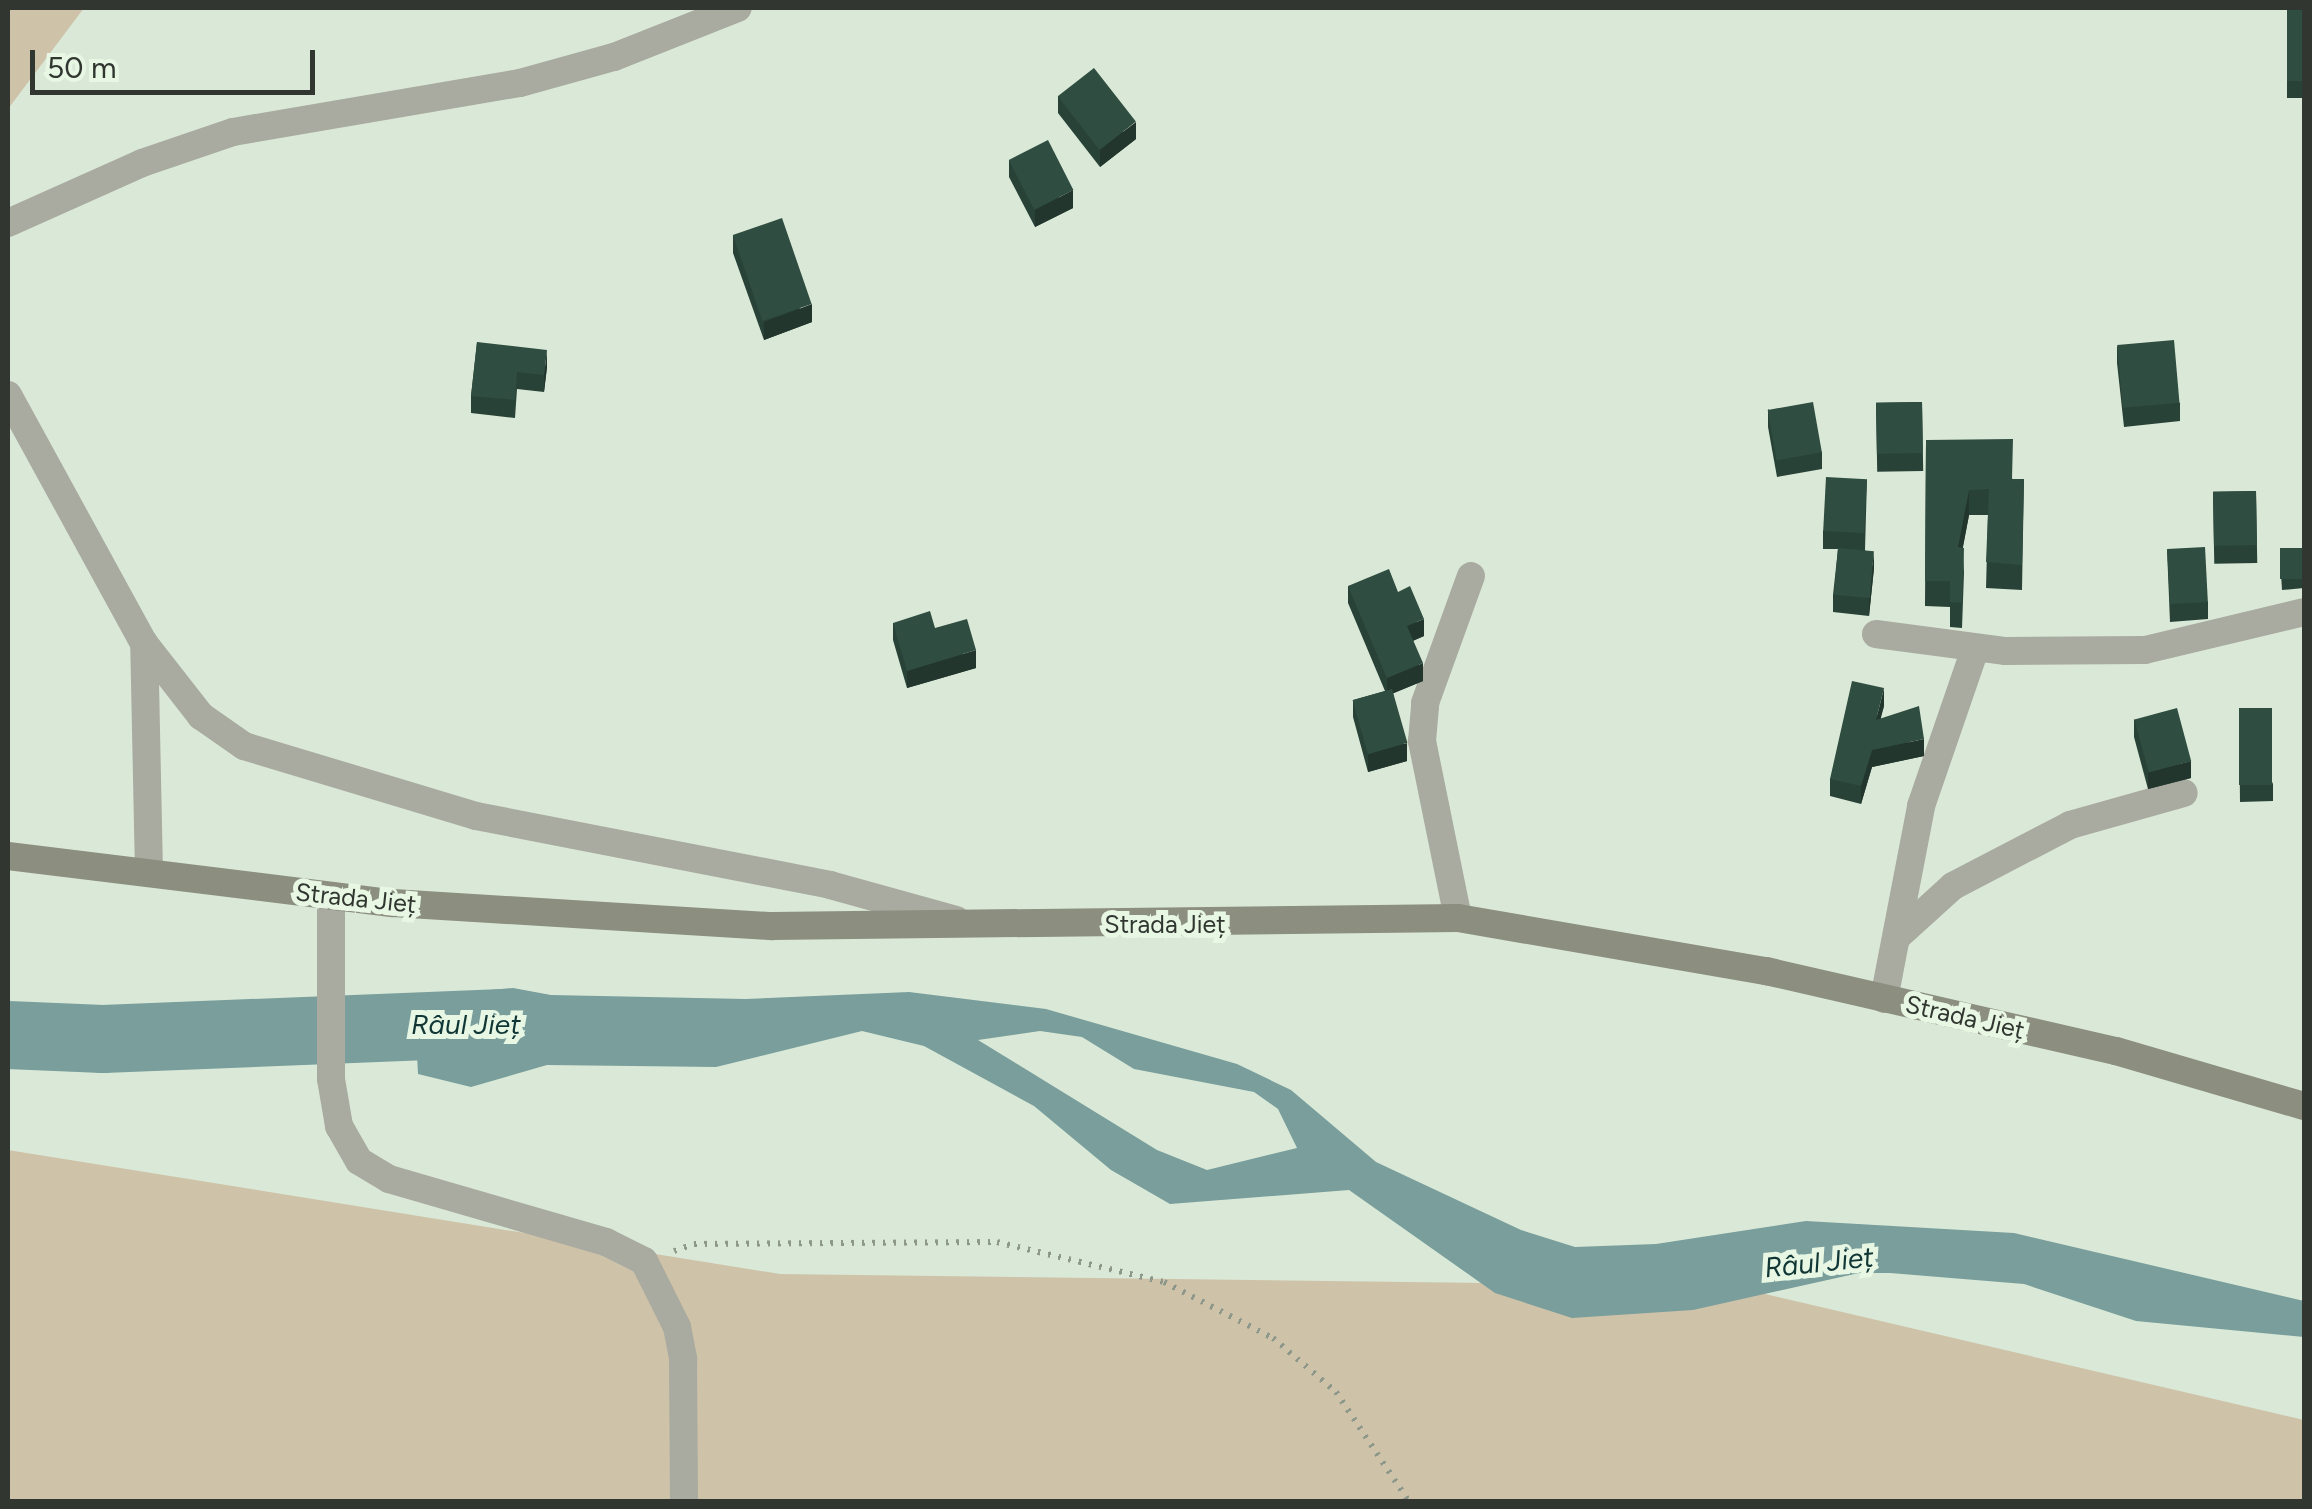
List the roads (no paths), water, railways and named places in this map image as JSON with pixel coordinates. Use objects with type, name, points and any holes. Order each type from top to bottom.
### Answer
[{"type":"main road","name":"Strada Jieț","points":[[8,856],[330,896],[753,925],[1458,918],[1884,998],[2116,1052],[2304,1106]]},
{"type":"street","points":[[8,223],[142,162],[234,132],[520,83],[614,57],[738,8]]},
{"type":"street","points":[[8,395],[144,643],[201,716],[244,746],[476,816],[830,886],[972,924]]},
{"type":"street","points":[[1458,918],[1422,741],[1425,703],[1471,576]]},
{"type":"street","points":[[1876,634],[1976,649],[2146,650],[2304,612]]},
{"type":"street","points":[[144,643],[149,873]]},
{"type":"street","points":[[1884,998],[1921,806],[1976,649]]},
{"type":"street","points":[[1899,935],[1953,886],[2054,833],[2184,793]]},
{"type":"street","points":[[330,896],[332,1079],[339,1126],[359,1161],[374,1170],[606,1242],[644,1261],[677,1328],[683,1359],[684,1502]]},
{"type":"water","points":[[513,988],[551,995],[746,999],[909,992],[1046,1009],[1237,1064],[1291,1090],[1376,1162],[1521,1230],[1575,1247],[1656,1244],[1806,1221],[2014,1233],[2304,1301],[2304,1337],[2136,1321],[2024,1284],[1890,1273],[1859,1273],[1693,1310],[1572,1318],[1495,1293],[1349,1190],[1170,1204],[1111,1170],[1034,1106],[924,1046],[862,1031],[716,1067],[547,1065],[471,1087],[418,1074],[414,997]],"holes":[[[1040,1031],[1082,1037],[1134,1069],[1254,1092],[1278,1109],[1297,1148],[1207,1170],[1157,1150],[978,1040]]]},
{"type":"waterway","name":"Râul Jieț","points":[[8,1035],[103,1039],[510,1023]]}]
